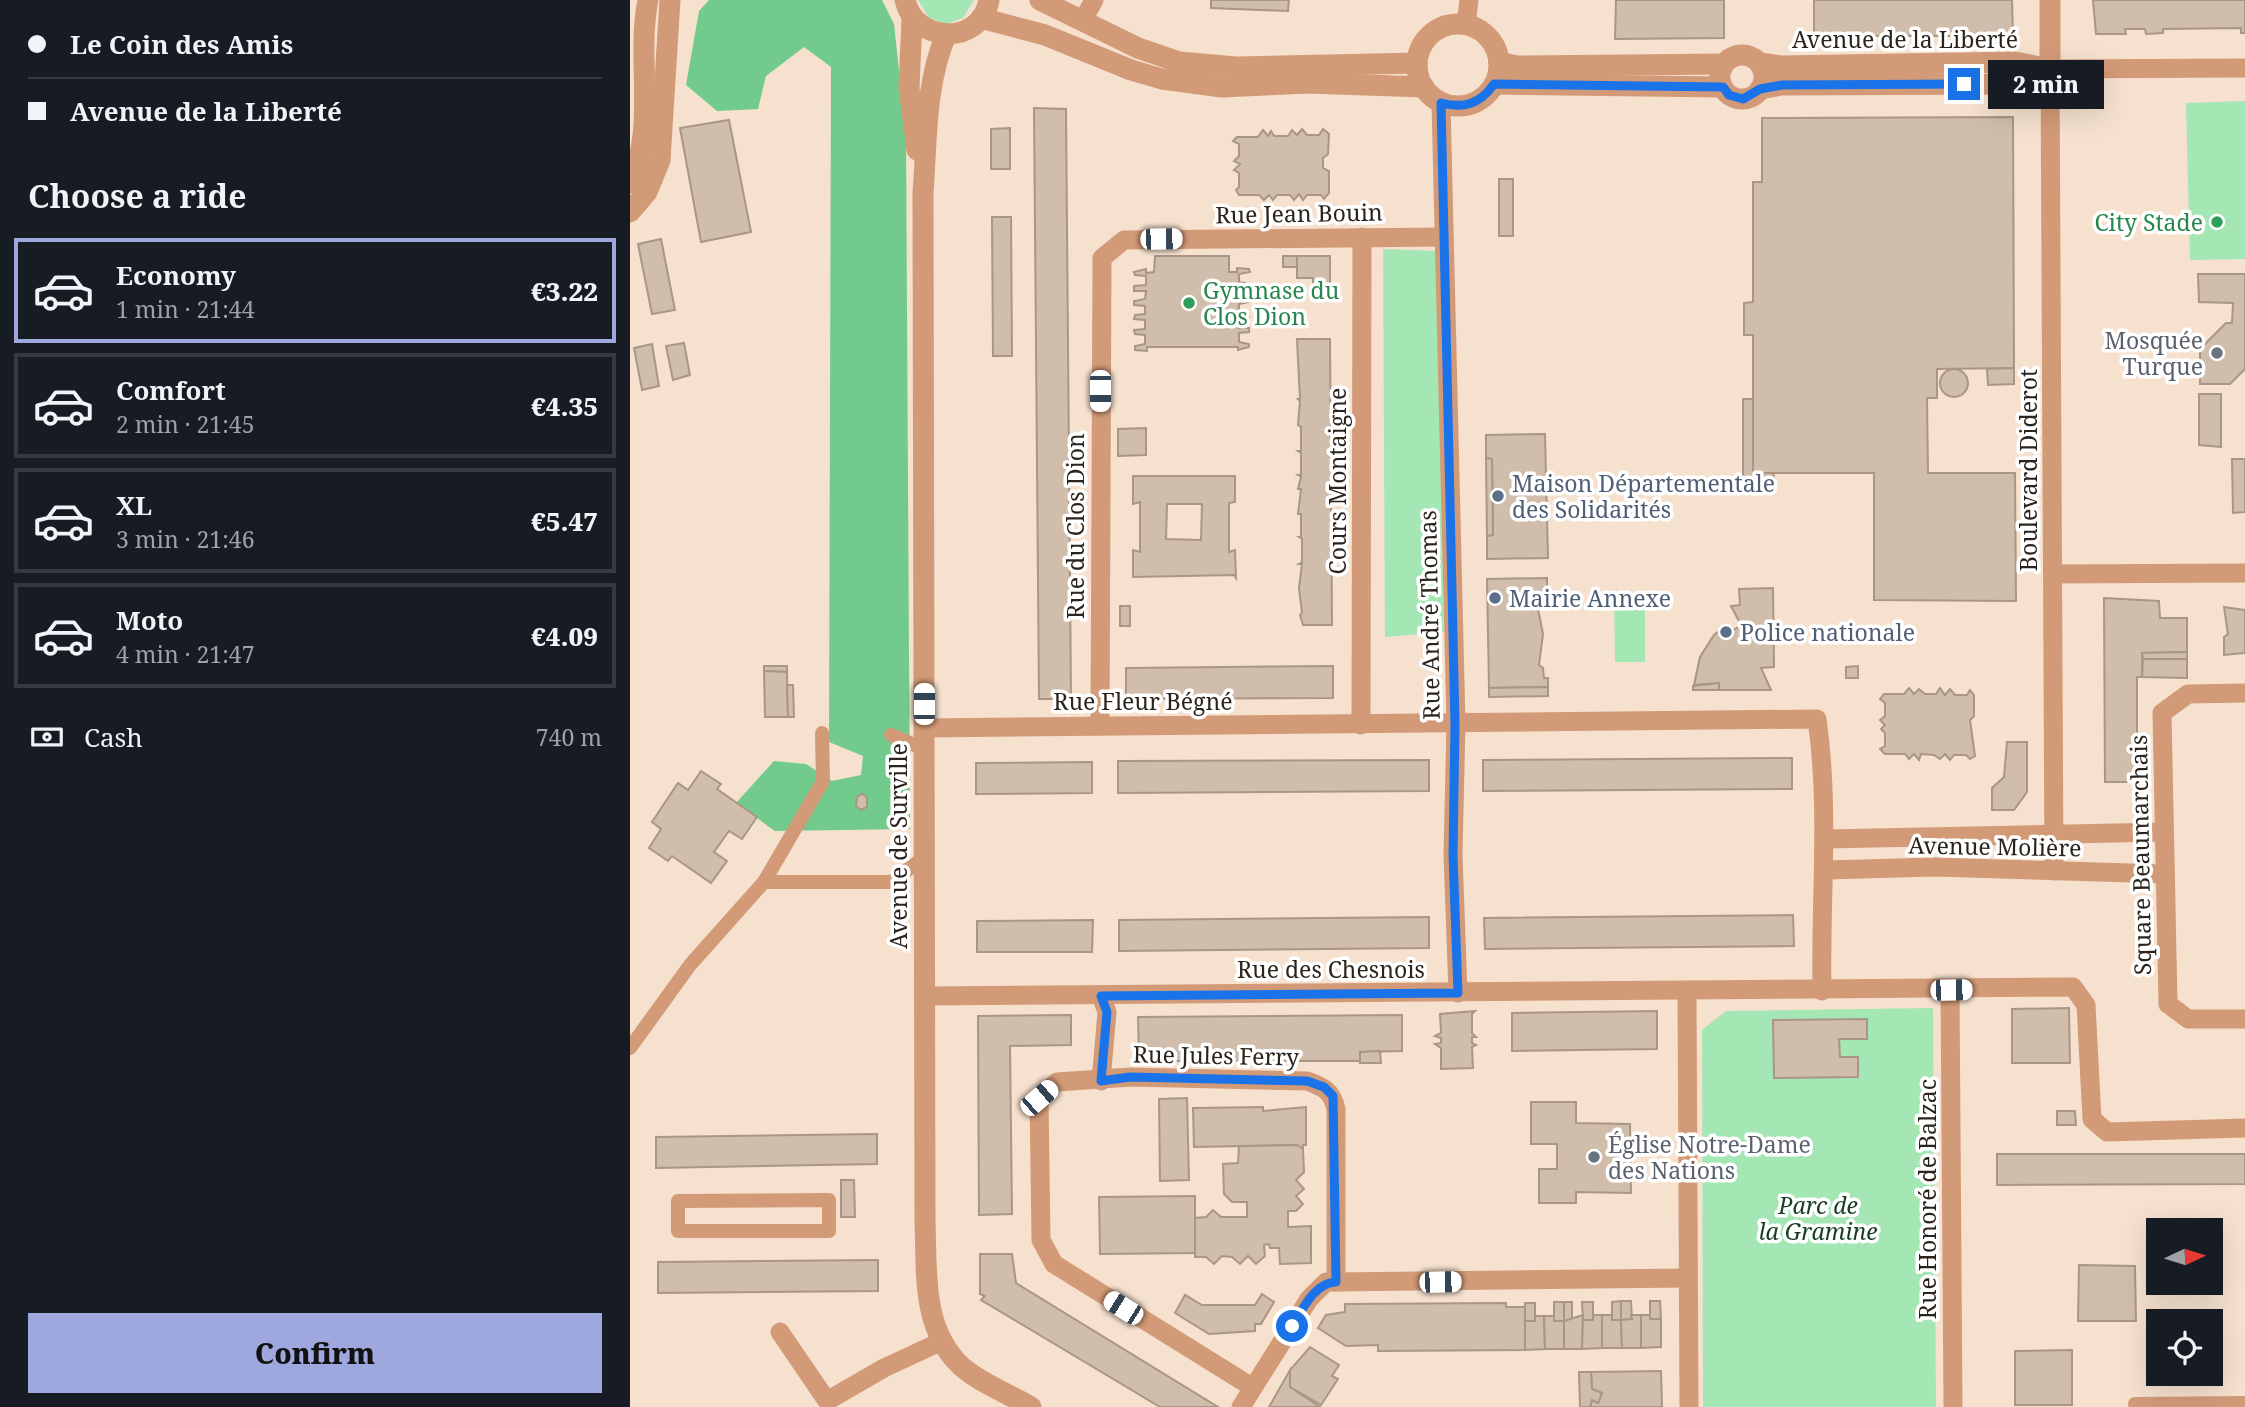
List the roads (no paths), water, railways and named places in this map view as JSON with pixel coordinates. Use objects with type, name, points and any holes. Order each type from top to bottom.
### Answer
[{"type":"street","points":[[630,183],[641,156],[643,28],[648,0]]},
{"type":"street","points":[[630,212],[647,192],[660,160],[670,0]]},
{"type":"street","points":[[1040,0],[1138,48],[1179,62],[1236,67],[1417,63]]},
{"type":"street","points":[[1083,20],[1094,0]]},
{"type":"street","points":[[1466,25],[1469,0]]},
{"type":"street","points":[[2050,0],[2050,69]]},
{"type":"street","name":"Avenue de Surville","points":[[908,8],[933,33],[946,35],[936,59],[931,87],[923,193],[925,996],[929,1308],[940,1342],[963,1368],[1031,1407]]},
{"type":"street","name":"Avenue de Surville","points":[[908,8],[909,88],[923,193]]},
{"type":"street","points":[[946,35],[959,33],[985,9],[1130,70],[1162,79],[1222,87],[1307,83],[1424,88]]},
{"type":"street","points":[[1452,25],[1466,25],[1489,38],[1499,62],[1494,84],[1477,102],[1465,106],[1441,103],[1424,88],[1417,63],[1420,50],[1433,33],[1452,25]]},
{"type":"street","points":[[1499,62],[1517,66],[1724,64],[1742,54],[1760,63],[1764,76],[1760,89],[1743,99],[1729,95],[1723,87],[1720,75],[1724,64]]},
{"type":"street","name":"Avenue de la Liberté","points":[[1760,63],[1781,66],[2015,62],[2050,69],[2245,68]]},
{"type":"street","name":"Avenue de la Liberté","points":[[1760,89],[1782,85],[2016,84],[2050,69]]},
{"type":"street","name":"Boulevard Diderot","points":[[2050,69],[2054,872]]},
{"type":"street","points":[[1494,84],[1723,87]]},
{"type":"street","name":"Rue André Thomas","points":[[1441,103],[1455,724],[1453,855],[1458,993]]},
{"type":"street","name":"Cours Montaigne","points":[[1362,237],[1362,725]]},
{"type":"street","name":"Rue Jean Bouin","points":[[1114,247],[1124,240],[1444,237]]},
{"type":"street","name":"Rue du Clos Dion","points":[[1100,726],[1100,279],[1102,258],[1114,247]]},
{"type":"street","points":[[2053,574],[2245,573]]},
{"type":"street","name":"Square Beaumarchais","points":[[2245,693],[2188,694],[2162,713],[2168,1004],[2188,1019],[2245,1019]]},
{"type":"street","name":"Rue Fleur Bégné","points":[[924,739],[1100,726],[1455,724],[1483,720],[1817,719],[1824,768],[1825,839]]},
{"type":"street","points":[[630,1048],[690,965],[764,882],[823,781],[822,733]]},
{"type":"street","points":[[891,735],[924,739]]},
{"type":"street","name":"Avenue Molière","points":[[1825,839],[2164,832]]},
{"type":"street","points":[[1822,991],[1825,839]]},
{"type":"street","points":[[764,882],[891,882],[925,857]]},
{"type":"street","name":"Avenue Molière","points":[[1825,870],[1935,867],[2164,874]]},
{"type":"street","name":"Rue des Chesnois","points":[[925,996],[2073,987],[2085,1005],[2092,1119],[2107,1132],[2245,1128]]},
{"type":"street","name":"Rue Honoré de Balzac","points":[[1951,990],[1953,1407]]},
{"type":"street","points":[[1687,992],[1689,1407]]},
{"type":"street","points":[[1101,996],[1107,1012],[1101,1081]]},
{"type":"street","name":"Rue Jules Ferry","points":[[1252,1387],[1054,1264],[1041,1240],[1039,1098],[1057,1082],[1130,1077],[1307,1081],[1324,1087],[1333,1096],[1336,1109],[1336,1282]]},
{"type":"street","points":[[678,1200],[829,1200],[830,1231],[678,1231],[678,1200]]},
{"type":"street","points":[[1241,1407],[1309,1299],[1326,1282],[1688,1278]]},
{"type":"street","points":[[780,1332],[827,1401],[884,1368],[940,1342]]},
{"type":"street","points":[[2135,1404],[2245,1403]]},
{"type":"place","name":"City Stade","points":[[2217,222]]},
{"type":"place","name":"Gymnase du Clos Dion","points":[[1189,303]]},
{"type":"place","name":"Mosquée Turque","points":[[2217,353]]},
{"type":"place","name":"Maison Départementale des Solidarités","points":[[1498,496]]},
{"type":"place","name":"Mairie Annexe","points":[[1495,598]]},
{"type":"place","name":"Police nationale","points":[[1726,632]]},
{"type":"place","name":"Église Notre-Dame des Nations","points":[[1594,1157]]},
{"type":"park label","name":"Parc de la Gramine","points":[[1818,1218]]}]
